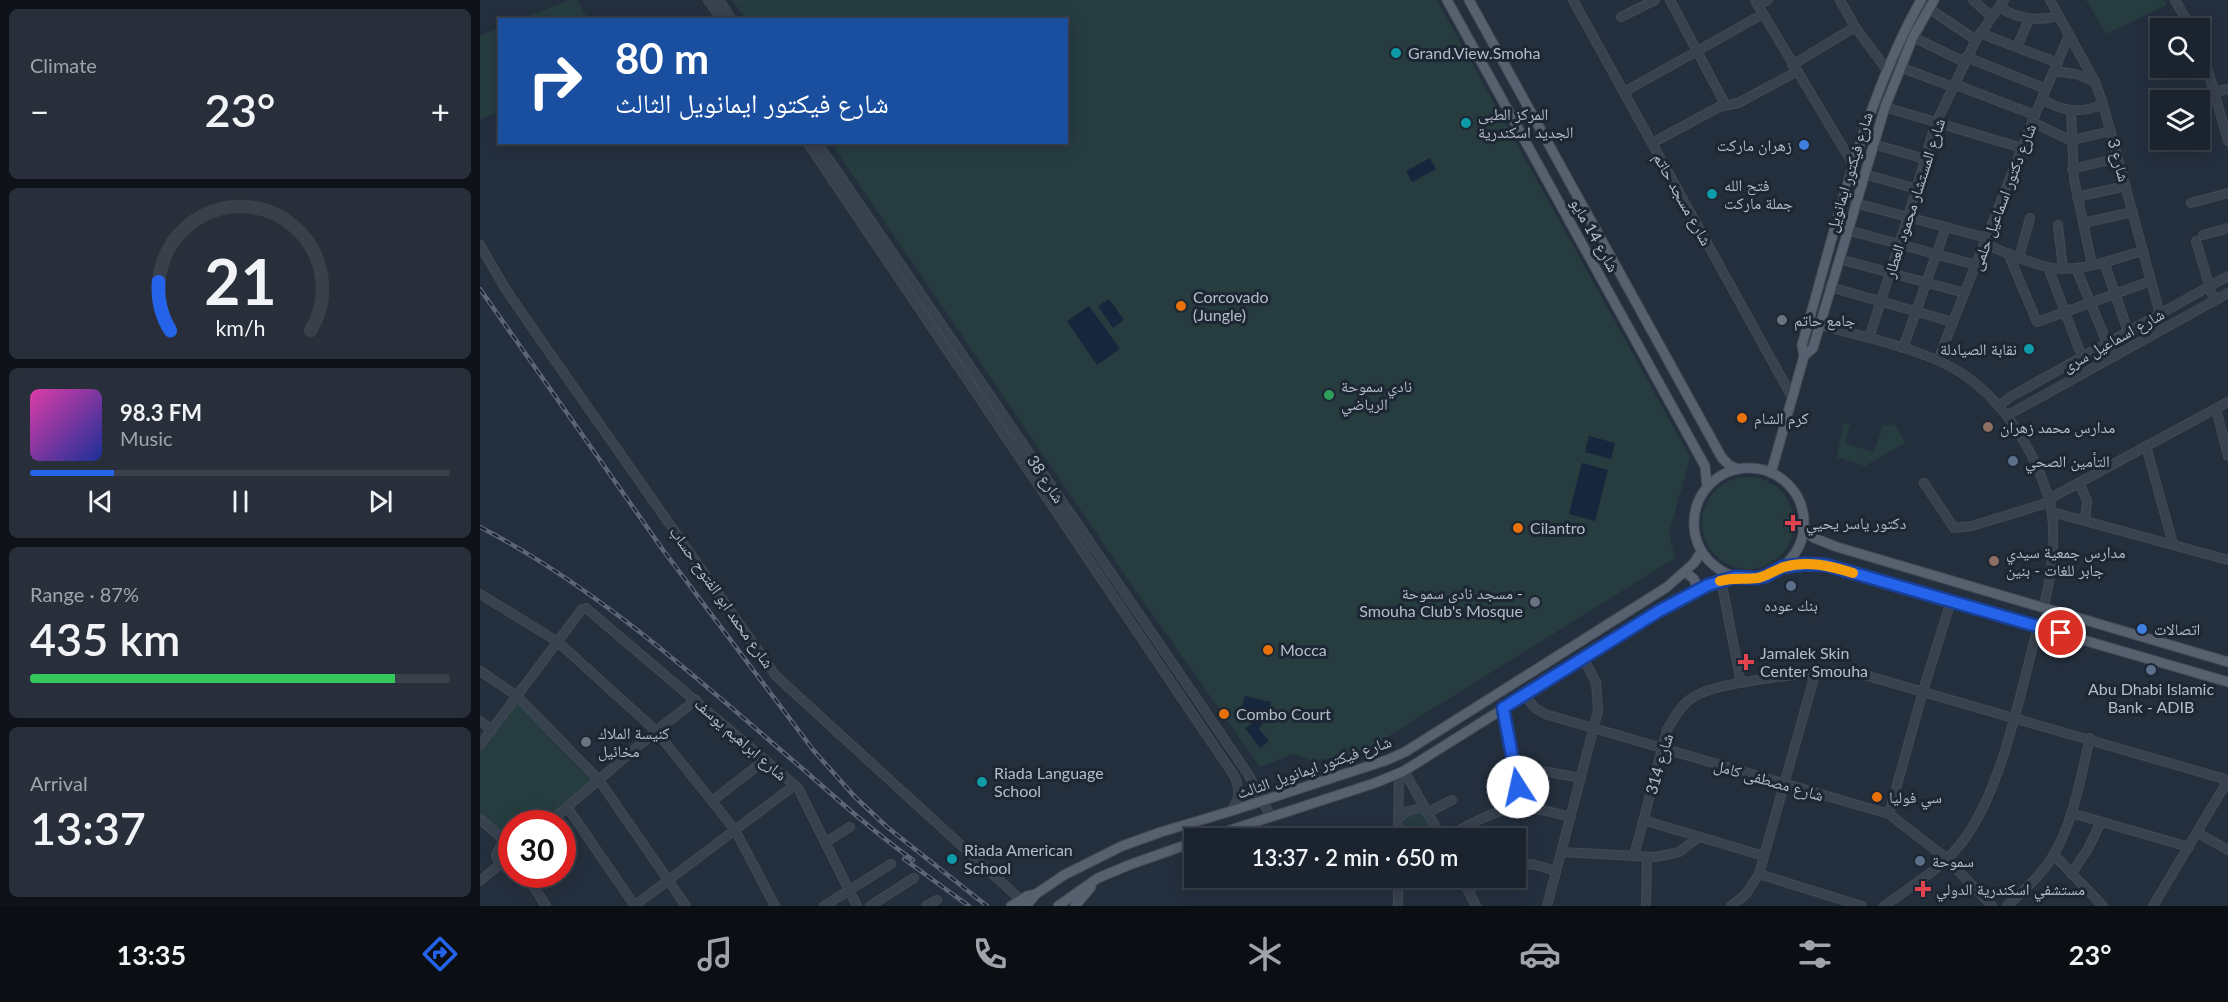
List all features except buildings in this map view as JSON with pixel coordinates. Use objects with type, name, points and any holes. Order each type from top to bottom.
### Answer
[{"type":"main road","name":"شارع 14 مايو","points":[[1447,0],[1705,466],[1707,487]]},
{"type":"main road","name":"شارع 14 مايو","points":[[1469,0],[1722,458],[1729,465],[1738,469]]},
{"type":"main road","name":"شارع فيكتور ايمانويل","points":[[1771,473],[1804,356],[1802,345],[1854,166],[1887,70],[1921,0]]},
{"type":"main road","name":"شارع فيكتور ايمانويل","points":[[1804,356],[1813,348],[1885,107],[1913,37],[1931,4]]},
{"type":"main road","points":[[1562,207],[1574,206],[1580,200]]},
{"type":"main road","points":[[1749,468],[1771,473],[1785,482],[1796,495],[1801,506],[1803,529],[1795,554],[1782,567],[1766,576],[1735,577],[1712,565],[1701,552],[1695,538],[1695,509],[1707,487],[1718,477],[1738,469],[1749,468]]},
{"type":"main road","points":[[1803,529],[1814,538],[1837,547],[2228,662]]},
{"type":"main road","points":[[1831,567],[1827,555],[1829,551],[1837,547]]},
{"type":"main road","name":"شارع فيكتور ايمانويل الثالث","points":[[1011,906],[1024,903],[1071,871],[1122,846],[1387,760],[1405,752],[1667,587],[1685,572],[1701,552]]},
{"type":"main road","points":[[1782,567],[1815,564],[1831,567],[2228,682]]},
{"type":"main road","points":[[1685,572],[1694,579],[1698,591]]},
{"type":"main road","name":"شارع فيكتور ايمانويل الثالث","points":[[1237,828],[1402,772],[1659,611],[1721,580],[1735,577]]},
{"type":"main road","points":[[1122,846],[1129,865]]},
{"type":"main road","points":[[1058,906],[1098,878],[1184,846]]},
{"type":"main road","points":[[1075,906],[1098,878]]},
{"type":"street","points":[[708,0],[721,18]]},
{"type":"street","points":[[719,0],[731,18]]},
{"type":"street","name":"شارع مسجد حاتم","points":[[1573,0],[1792,397]]},
{"type":"street","points":[[1622,17],[1655,0]]},
{"type":"street","points":[[1670,0],[1725,104]]},
{"type":"street","points":[[1768,0],[1757,3],[1854,166]]},
{"type":"street","points":[[1840,0],[1887,70]]},
{"type":"street","points":[[1973,0],[1992,16]]},
{"type":"street","name":"شارع المستشار محمود العطار","points":[[1869,338],[1936,122],[1978,36],[2004,0]]},
{"type":"street","name":"شارع 3","points":[[2050,0],[2095,82],[2103,104],[2164,329]]},
{"type":"street","points":[[2175,0],[2185,18]]},
{"type":"street","points":[[1931,4],[1978,36],[2017,47],[2056,67],[2095,82]]},
{"type":"street","points":[[1999,7],[2008,13],[2029,19],[2049,19],[2059,16]]},
{"type":"street","points":[[1624,92],[1763,14]]},
{"type":"street","points":[[2017,47],[2029,19]]},
{"type":"street","points":[[1652,143],[1725,104],[1738,103],[1856,27]]},
{"type":"street","name":"شارع دكتور اسماعيل حلمى","points":[[1938,360],[2033,119],[2069,35]]},
{"type":"street","points":[[1913,37],[1965,60],[2046,89]]},
{"type":"street","points":[[1900,67],[2033,119],[2072,140],[2111,131]]},
{"type":"street","points":[[2209,78],[2228,141]]},
{"type":"street","points":[[2214,92],[2228,89]]},
{"type":"street","points":[[2042,99],[2052,105],[2072,111],[2103,104]]},
{"type":"street","points":[[1885,107],[2022,148]]},
{"type":"street","points":[[2072,111],[2072,169],[2092,265]]},
{"type":"street","name":"شارع 38","points":[[808,144],[910,285],[1248,774],[1271,817]]},
{"type":"street","name":"شارع 38","points":[[819,144],[1234,777],[1239,795],[1237,803],[1228,812]]},
{"type":"street","points":[[1873,144],[1925,159]]},
{"type":"street","points":[[2072,169],[2118,158]]},
{"type":"street","points":[[1864,174],[1917,189]]},
{"type":"street","points":[[2078,197],[2126,186]]},
{"type":"street","points":[[2191,203],[2228,193]]},
{"type":"street","points":[[1856,202],[1946,227],[2048,267],[2076,268],[2143,251]]},
{"type":"street","points":[[2083,223],[2133,212]]},
{"type":"street","points":[[2019,257],[2030,218]]},
{"type":"street","points":[[2058,225],[2063,269]]},
{"type":"street","points":[[1903,348],[1946,227]]},
{"type":"street","points":[[2214,301],[2199,238],[2228,228]]},
{"type":"street","points":[[1847,230],[1976,265]]},
{"type":"street","name":"شارع محمد ابو الفتوح حساب","points":[[480,245],[542,342],[776,676],[1024,903]]},
{"type":"street","points":[[2008,253],[2037,321],[2151,281]]},
{"type":"street","points":[[1839,259],[1965,293]]},
{"type":"street","points":[[2104,262],[2128,331]]},
{"type":"street","points":[[2048,267],[2082,357]]},
{"type":"street","points":[[2076,268],[2113,357]]},
{"type":"street","name":"شارع اسماعيل سرى","points":[[2000,406],[2010,397],[2055,371],[2228,276]]},
{"type":"street","points":[[1830,287],[1953,322]]},
{"type":"street","name":"شارع اسماعيل سرى","points":[[2008,415],[2228,293]]},
{"type":"street","points":[[1819,325],[1938,360],[1969,380],[2008,415],[2032,457],[2052,512],[2054,540],[2052,570],[2043,609]]},
{"type":"street","points":[[2055,371],[2062,385]]},
{"type":"street","points":[[1924,483],[1954,528],[1972,526],[2049,501],[2228,402]]},
{"type":"street","points":[[2216,409],[2228,456]]},
{"type":"street","points":[[2146,446],[2173,544]]},
{"type":"street","points":[[2079,483],[2087,501],[2085,520]]},
{"type":"street","points":[[2052,512],[2228,560]]},
{"type":"street","points":[[1721,580],[1741,683]]},
{"type":"street","points":[[480,594],[558,642],[656,731],[735,830],[775,906]]},
{"type":"street","points":[[1889,814],[1951,601]]},
{"type":"street","name":"شارع ابراهيم يوسف","points":[[558,642],[582,609],[587,609],[795,784],[804,797],[857,906]]},
{"type":"street","points":[[1884,906],[1947,859],[1968,835],[1984,807],[1996,777],[2014,717],[2038,627]]},
{"type":"street","points":[[480,745],[558,642]]},
{"type":"street","points":[[1547,906],[1595,729],[1598,692],[1592,673],[1583,658]]},
{"type":"street","points":[[480,671],[517,696],[599,780],[686,906]]},
{"type":"street","name":"شارع 314","points":[[1634,856],[1671,722],[1688,701],[1704,692],[1741,683],[1838,671],[1854,672],[2090,738],[2228,780]]},
{"type":"street","points":[[1731,906],[1746,894],[1759,874],[1815,674]]},
{"type":"street","name":"شارع مصطفى كامل","points":[[1524,694],[1542,713],[1889,814],[1947,859],[1992,906]]},
{"type":"street","points":[[563,810],[696,700]]},
{"type":"street","points":[[1503,708],[1522,808]]},
{"type":"street","points":[[480,722],[492,730]]},
{"type":"street","points":[[2007,906],[2039,875],[2061,842],[2071,813],[2090,738]]},
{"type":"street","points":[[712,801],[765,760]]},
{"type":"street","points":[[1514,766],[1581,778]]},
{"type":"street","points":[[1402,772],[1437,828]]},
{"type":"street","points":[[1398,828],[1402,772]]},
{"type":"street","points":[[2153,906],[2228,780]]},
{"type":"street","points":[[567,807],[634,906],[795,784]]},
{"type":"street","points":[[1399,817],[1408,811],[1426,810],[1452,800]]},
{"type":"street","points":[[1463,828],[1488,815],[1509,809],[1539,809],[1570,817]]},
{"type":"street","points":[[2071,813],[2189,847]]},
{"type":"street","points":[[480,819],[498,833]]},
{"type":"street","points":[[1643,820],[1764,856]]},
{"type":"street","points":[[2071,874],[2088,849],[2101,822]]},
{"type":"street","points":[[826,842],[850,827]]},
{"type":"street","points":[[2198,832],[2228,850]]},
{"type":"street","points":[[1562,852],[1667,856],[1679,852],[1699,837]]},
{"type":"street","points":[[2054,855],[2103,906]]},
{"type":"street","points":[[1646,906],[1647,857]]},
{"type":"street","points":[[824,906],[891,864]]},
{"type":"street","points":[[1526,865],[1532,864],[1556,871]]},
{"type":"street","points":[[480,881],[498,866]]},
{"type":"street","points":[[1759,874],[1862,906]]},
{"type":"street","points":[[870,906],[914,878]]},
{"type":"street","points":[[535,888],[546,906]]},
{"type":"street","points":[[1398,888],[1398,906]]},
{"type":"street","points":[[1468,889],[1476,906]]},
{"type":"street","points":[[926,906],[937,900]]},
{"type":"green space","points":[[569,0],[577,0],[587,18],[524,18]]},
{"type":"green space","name":"نادي سموحة الرياضي","points":[[732,0],[1437,0],[1690,457],[1669,534],[1675,558],[1363,752],[1312,761],[1294,754],[1260,767],[1129,581],[832,144],[1068,144],[1068,18],[745,18]]},
{"type":"green space","points":[[2086,0],[2164,0],[2167,5],[2106,34]]},
{"type":"green space","points":[[498,28],[498,111],[480,120],[480,36]]},
{"type":"green space","points":[[1843,423],[1850,424],[1845,443],[1874,452],[1883,425],[1890,426],[1894,423],[1905,443],[1865,466],[1837,457]]},
{"type":"green space","points":[[1748,477],[1766,480],[1781,490],[1791,505],[1794,523],[1791,541],[1781,556],[1766,566],[1748,569],[1730,566],[1715,556],[1705,541],[1702,523],[1705,505],[1715,490],[1730,480]]},
{"type":"green space","points":[[516,697],[599,780],[562,810],[498,810],[498,841],[480,824],[480,742]]},
{"type":"green space","points":[[1415,811],[1423,813],[1431,828],[1404,828],[1404,818]]},
{"type":"water","points":[[1430,158],[1436,169],[1412,182],[1406,171]]},
{"type":"water","points":[[1109,299],[1124,320],[1113,328],[1098,306]]},
{"type":"water","points":[[1089,306],[1120,349],[1097,365],[1067,321]]},
{"type":"water","points":[[1589,436],[1615,443],[1611,459],[1585,452]]},
{"type":"water","points":[[1582,463],[1608,470],[1595,521],[1569,514]]},
{"type":"water","points":[[1245,696],[1271,702],[1268,715],[1248,710],[1246,715],[1239,715],[1238,708],[1242,706]]},
{"type":"water","points":[[1260,718],[1263,723],[1259,729],[1269,741],[1260,748],[1245,728]]},
{"type":"railway","points":[[480,289],[663,550],[814,751],[855,797],[887,827],[987,906]]},
{"type":"railway","points":[[480,527],[567,579],[649,639],[857,816],[913,860]]},
{"type":"railway","points":[[904,859],[969,906]]},
{"type":"slow traffic","points":[[1720,581],[1735,577],[1756,578],[1776,572],[1782,567],[1805,564],[1826,565],[1853,573]]},
{"type":"place","name":"Grand.View.Smoha","points":[[1396,53]]},
{"type":"place","name":"المركز الطبى الجديد اسكندرية","points":[[1466,123]]},
{"type":"place","name":"زهران ماركت","points":[[1804,145]]},
{"type":"place","name":"فتح الله جملة ماركت","points":[[1712,194]]},
{"type":"place","name":"Corcovado (Jungle)","points":[[1181,306]]},
{"type":"place","name":"جامع حاتم","points":[[1782,320]]},
{"type":"place","name":"نقابة الصيادلة","points":[[2029,349]]},
{"type":"place","name":"نادي سموحة الرياضي","points":[[1329,395]]},
{"type":"place","name":"كرم الشام","points":[[1742,418]]},
{"type":"place","name":"مدارس محمد زهران","points":[[1988,427]]},
{"type":"place","name":"التأمين الصحي","points":[[2013,461]]},
{"type":"place","name":"دكتور ياسر يحيي","points":[[1793,523]]},
{"type":"place","name":"Cilantro","points":[[1518,528]]},
{"type":"place","name":"مدارس جمعية سيدي جابر للغات - بنين","points":[[1994,561]]},
{"type":"place","name":"بنك عوده","points":[[1791,586]]},
{"type":"place","name":"مسجد نادى سموحة - Smouha Club's Mosque","points":[[1535,602]]},
{"type":"place","name":"اتصالات","points":[[2142,629]]},
{"type":"place","name":"Mocca","points":[[1268,650]]},
{"type":"place","name":"Jamalek Skin Center Smouha","points":[[1746,662]]},
{"type":"place","name":"Abu Dhabi Islamic Bank - ADIB","points":[[2151,670]]},
{"type":"place","name":"Combo Court","points":[[1224,714]]},
{"type":"place","name":"كنيسة الملاك مخائيل","points":[[586,742]]},
{"type":"place","name":"Riada Language School","points":[[982,782]]},
{"type":"place","name":"سي فوليا","points":[[1877,797]]},
{"type":"place","name":"Riada American School","points":[[952,859]]},
{"type":"place","name":"سموحة","points":[[1920,861]]},
{"type":"place","name":"مستشفي اسكندرية الدولي","points":[[1923,889]]},
{"type":"route","points":[[1518,787],[1503,708],[1659,611],[1721,580],[1766,576],[1782,567],[1826,565],[2061,633]]}]
